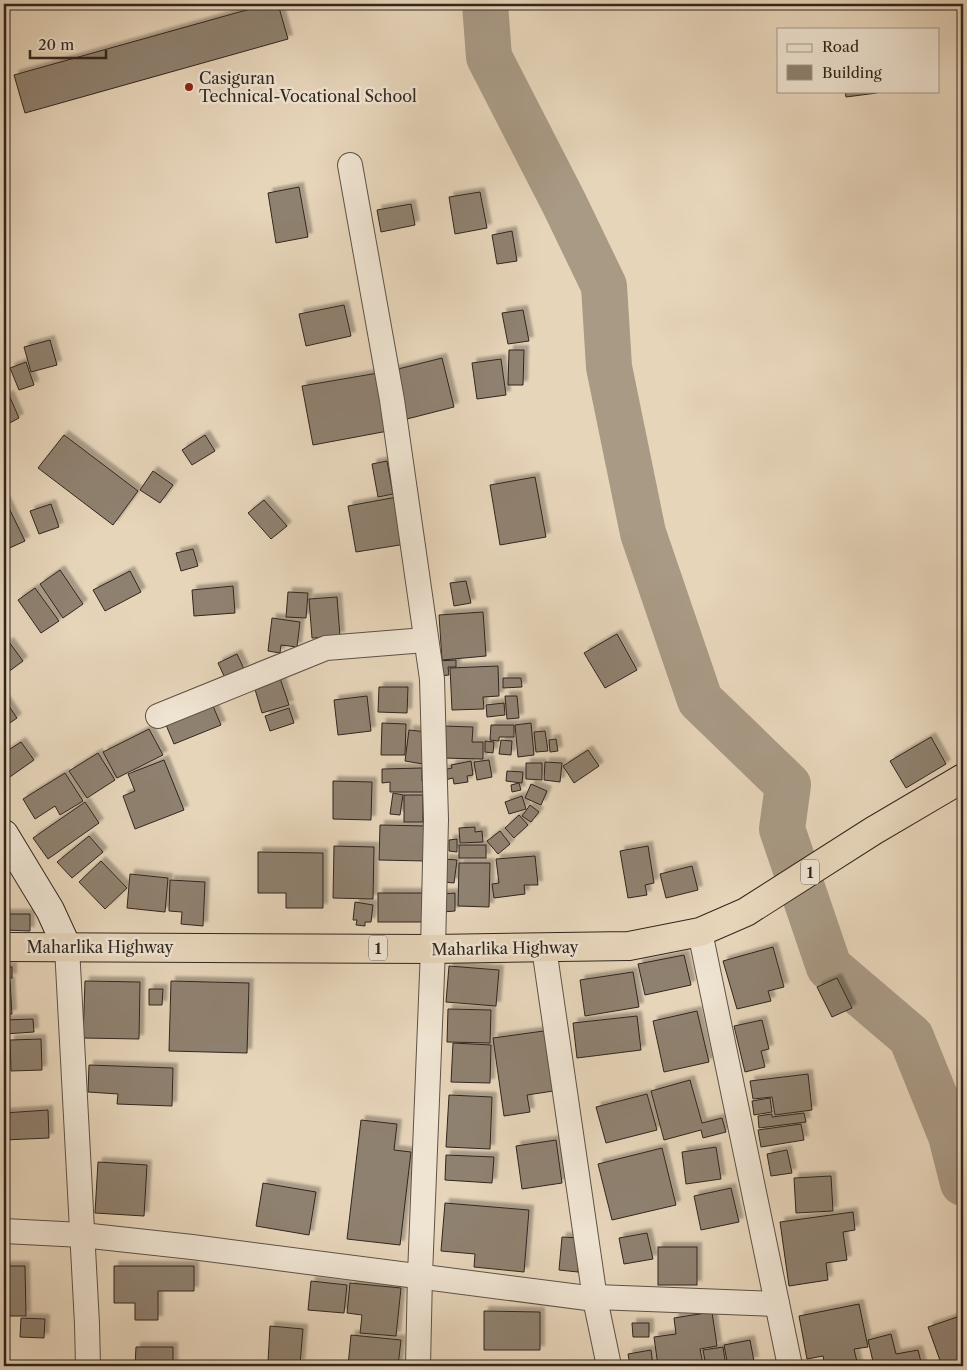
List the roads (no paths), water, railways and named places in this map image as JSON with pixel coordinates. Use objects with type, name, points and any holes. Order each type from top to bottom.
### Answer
[{"type":"highway","name":"Maharlika Highway","points":[[4,947],[433,949],[629,946],[700,932],[746,912],[873,831],[963,778]]},
{"type":"main road","points":[[4,834],[46,902],[67,948]]},
{"type":"street","points":[[350,165],[392,400],[432,679],[436,819],[418,1366]]},
{"type":"street","points":[[158,716],[326,648],[425,640]]},
{"type":"street","points":[[700,932],[790,1366]]},
{"type":"street","points":[[67,948],[88,1324],[88,1366]]},
{"type":"street","points":[[544,948],[596,1299],[609,1366]]},
{"type":"street","points":[[4,1231],[82,1235],[192,1247],[596,1299],[596,1297],[777,1304]]},
{"type":"waterway","points":[[485,4],[489,57],[564,203],[604,286],[609,367],[643,533],[700,700],[788,785],[782,829],[829,967],[911,1037],[951,1136],[963,1183]]},
{"type":"place","name":"Casiguran Technical-Vocational School","points":[[189,87]]}]
